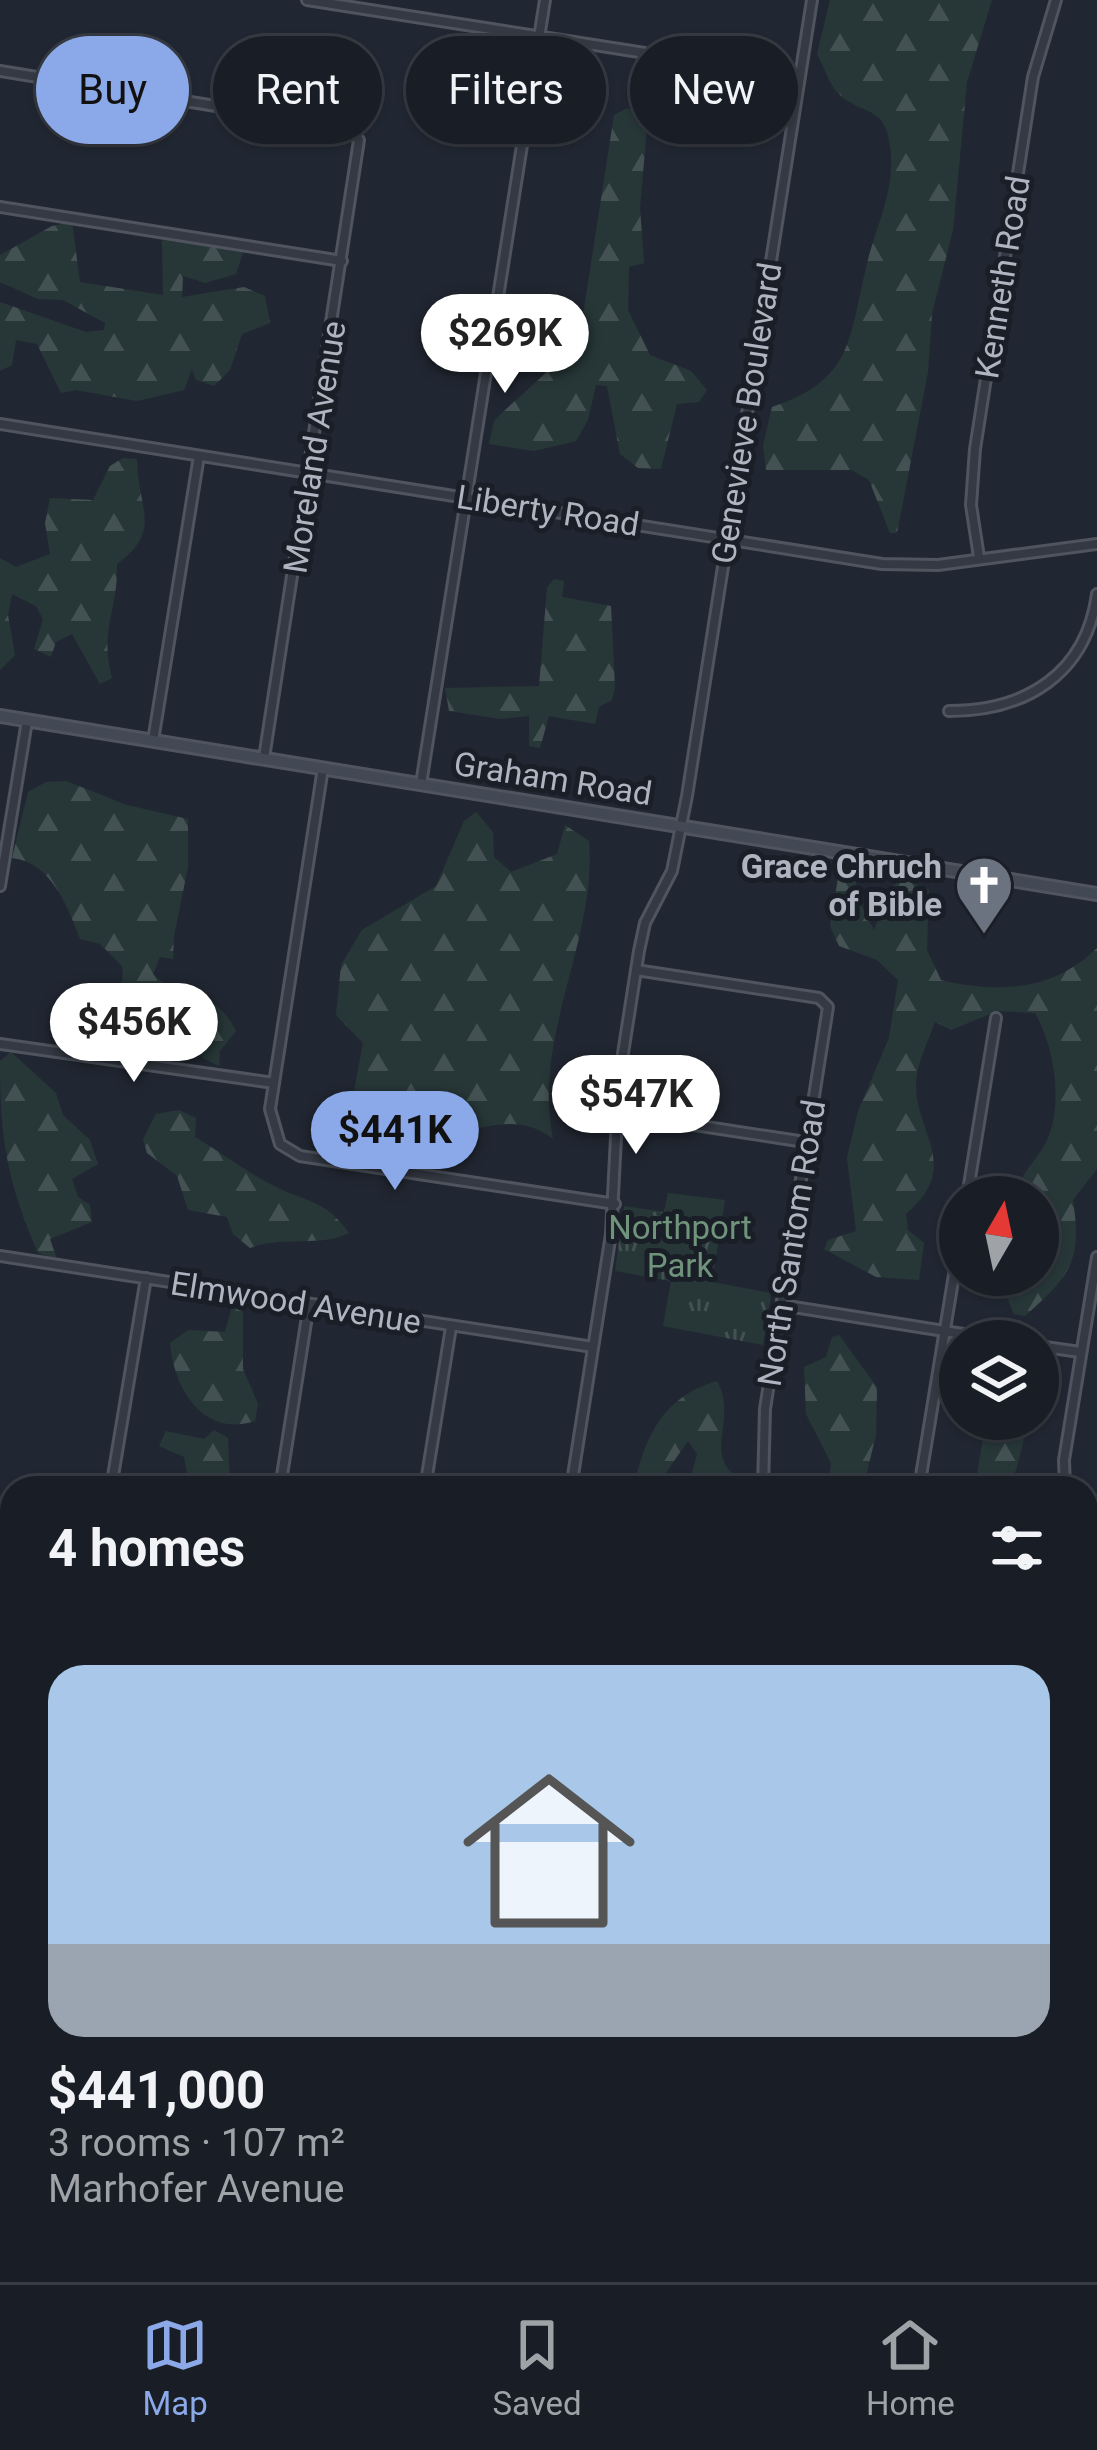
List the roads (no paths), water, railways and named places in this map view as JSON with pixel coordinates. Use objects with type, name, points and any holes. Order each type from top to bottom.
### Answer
[{"type":"main road","name":"Graham Road","points":[[0,716],[1097,894]]},
{"type":"street","points":[[308,0],[539,36],[545,0]]},
{"type":"street","name":"Genevieve Boulevard","points":[[798,77],[812,0]]},
{"type":"street","name":"Kenneth Road","points":[[979,557],[971,505],[974,449],[1033,77],[1056,0]]},
{"type":"street","name":"Moreland Avenue","points":[[0,71],[302,119],[356,136],[360,155],[264,758]]},
{"type":"street","points":[[421,784],[522,144]]},
{"type":"street","name":"Genevieve Boulevard","points":[[573,1476],[615,1204],[616,1113],[636,970],[645,923],[672,872],[682,826],[788,144]]},
{"type":"street","points":[[0,207],[343,261]]},
{"type":"street","name":"Liberty Road","points":[[0,424],[903,566],[1097,544]]},
{"type":"street","points":[[153,741],[199,456]]},
{"type":"street","points":[[949,712],[999,709],[1045,687],[1082,644],[1097,594]]},
{"type":"street","points":[[0,886],[27,721]]},
{"type":"street","points":[[323,768],[274,1083],[273,1133],[300,1156],[615,1204]]},
{"type":"street","name":"North Santom Road","points":[[636,970],[824,1000],[828,1009],[765,1408],[763,1476]]},
{"type":"street","points":[[970,1176],[996,1018]]},
{"type":"street","points":[[0,1044],[274,1083]]},
{"type":"street","points":[[616,1113],[805,1142]]},
{"type":"street","name":"Elmwood Avenue","points":[[0,1256],[592,1347]]},
{"type":"street","points":[[1066,1476],[1097,1257]]},
{"type":"street","points":[[113,1476],[146,1278]]},
{"type":"street","points":[[282,1476],[309,1304]]},
{"type":"street","points":[[781,1305],[939,1330]]},
{"type":"street","points":[[427,1476],[451,1327]]},
{"type":"street","points":[[1059,1349],[1081,1352]]},
{"type":"street","points":[[922,1476],[939,1369]]},
{"type":"place","name":"Grace Chruch of Bible","points":[[984,936]]},
{"type":"park label","name":"Northport Park","points":[[680,1246]]}]
